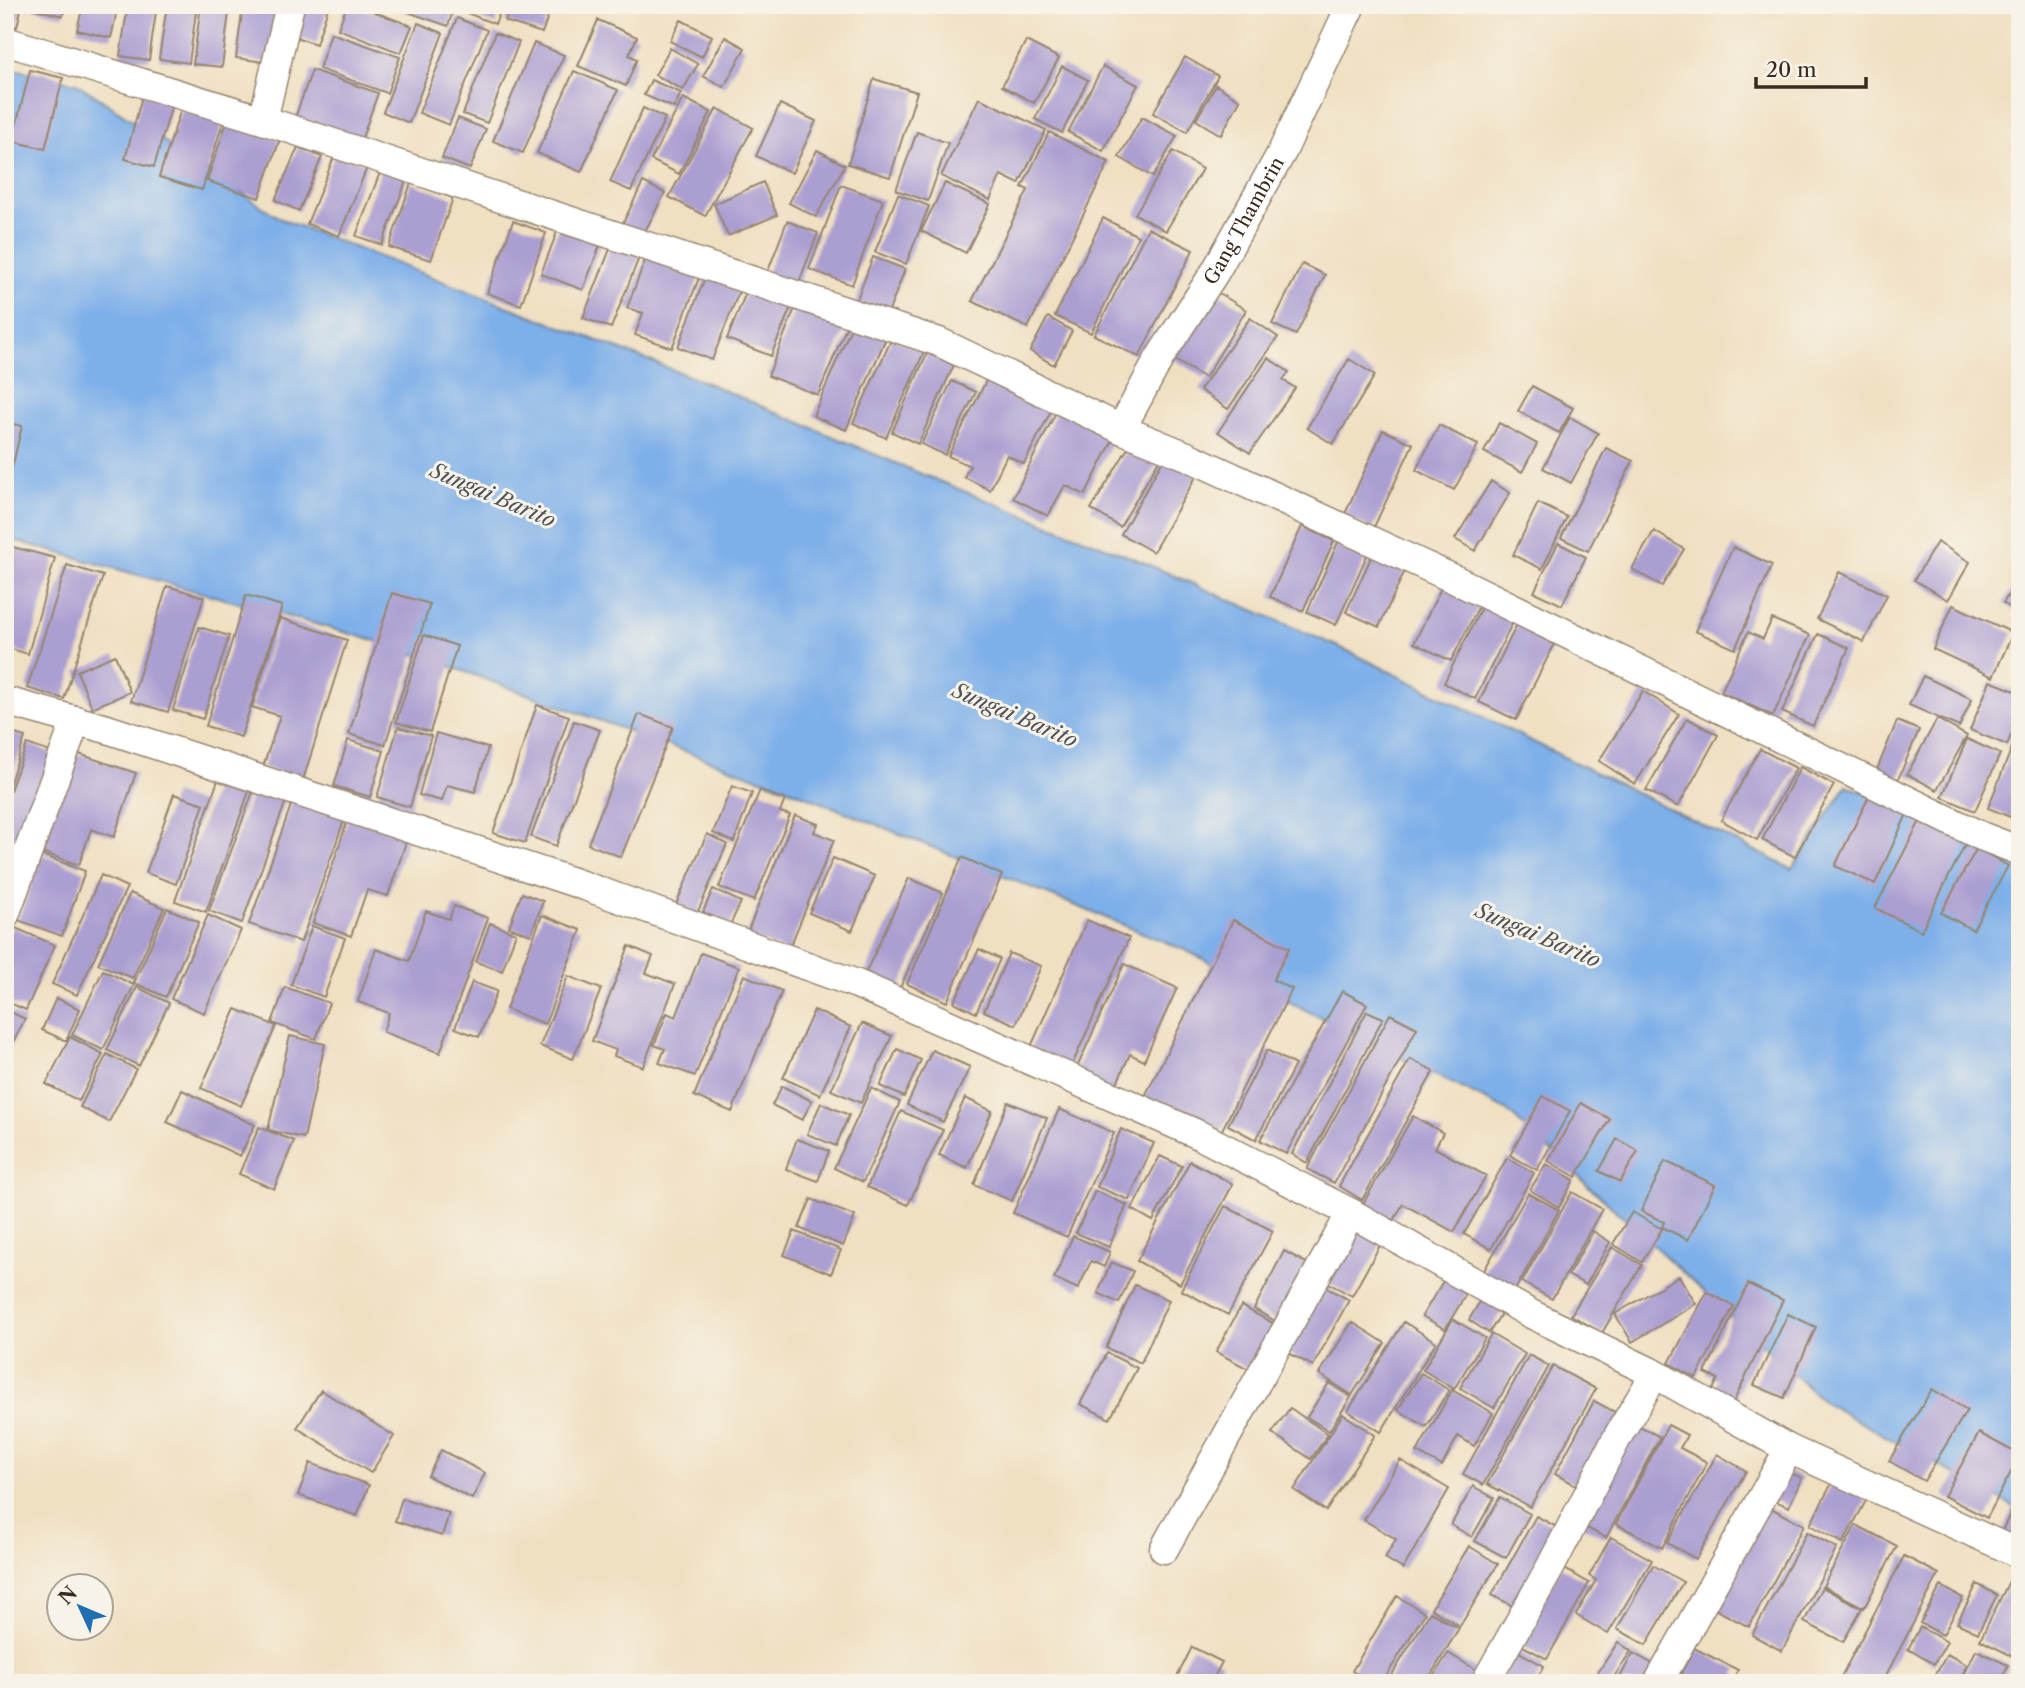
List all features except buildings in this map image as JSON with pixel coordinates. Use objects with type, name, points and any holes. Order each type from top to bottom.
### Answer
[{"type":"street","points":[[263,120],[290,5]]},
{"type":"street","name":"Gang Thambrin","points":[[1121,429],[1160,357],[1215,272],[1282,152],[1351,5]]},
{"type":"street","points":[[5,41],[263,120],[939,342],[1121,429],[1187,456],[1456,580],[1981,836],[2020,851]]},
{"type":"street","points":[[5,701],[76,720],[582,885],[857,984],[1197,1135],[1351,1213],[1531,1314],[1654,1374],[1789,1448],[2020,1554]]},
{"type":"street","points":[[5,915],[76,720]]},
{"type":"street","points":[[1164,1549],[1351,1213]]},
{"type":"street","points":[[1485,1683],[1654,1374]]},
{"type":"street","points":[[1659,1681],[1789,1448]]},
{"type":"water","name":"Sungai Barito","points":[[5,67],[76,83],[281,219],[707,383],[926,476],[1138,560],[1348,651],[1792,869],[1847,785],[2020,864],[2020,1510],[1825,1403],[1506,1110],[1185,950],[786,788],[394,646],[5,538]]}]
